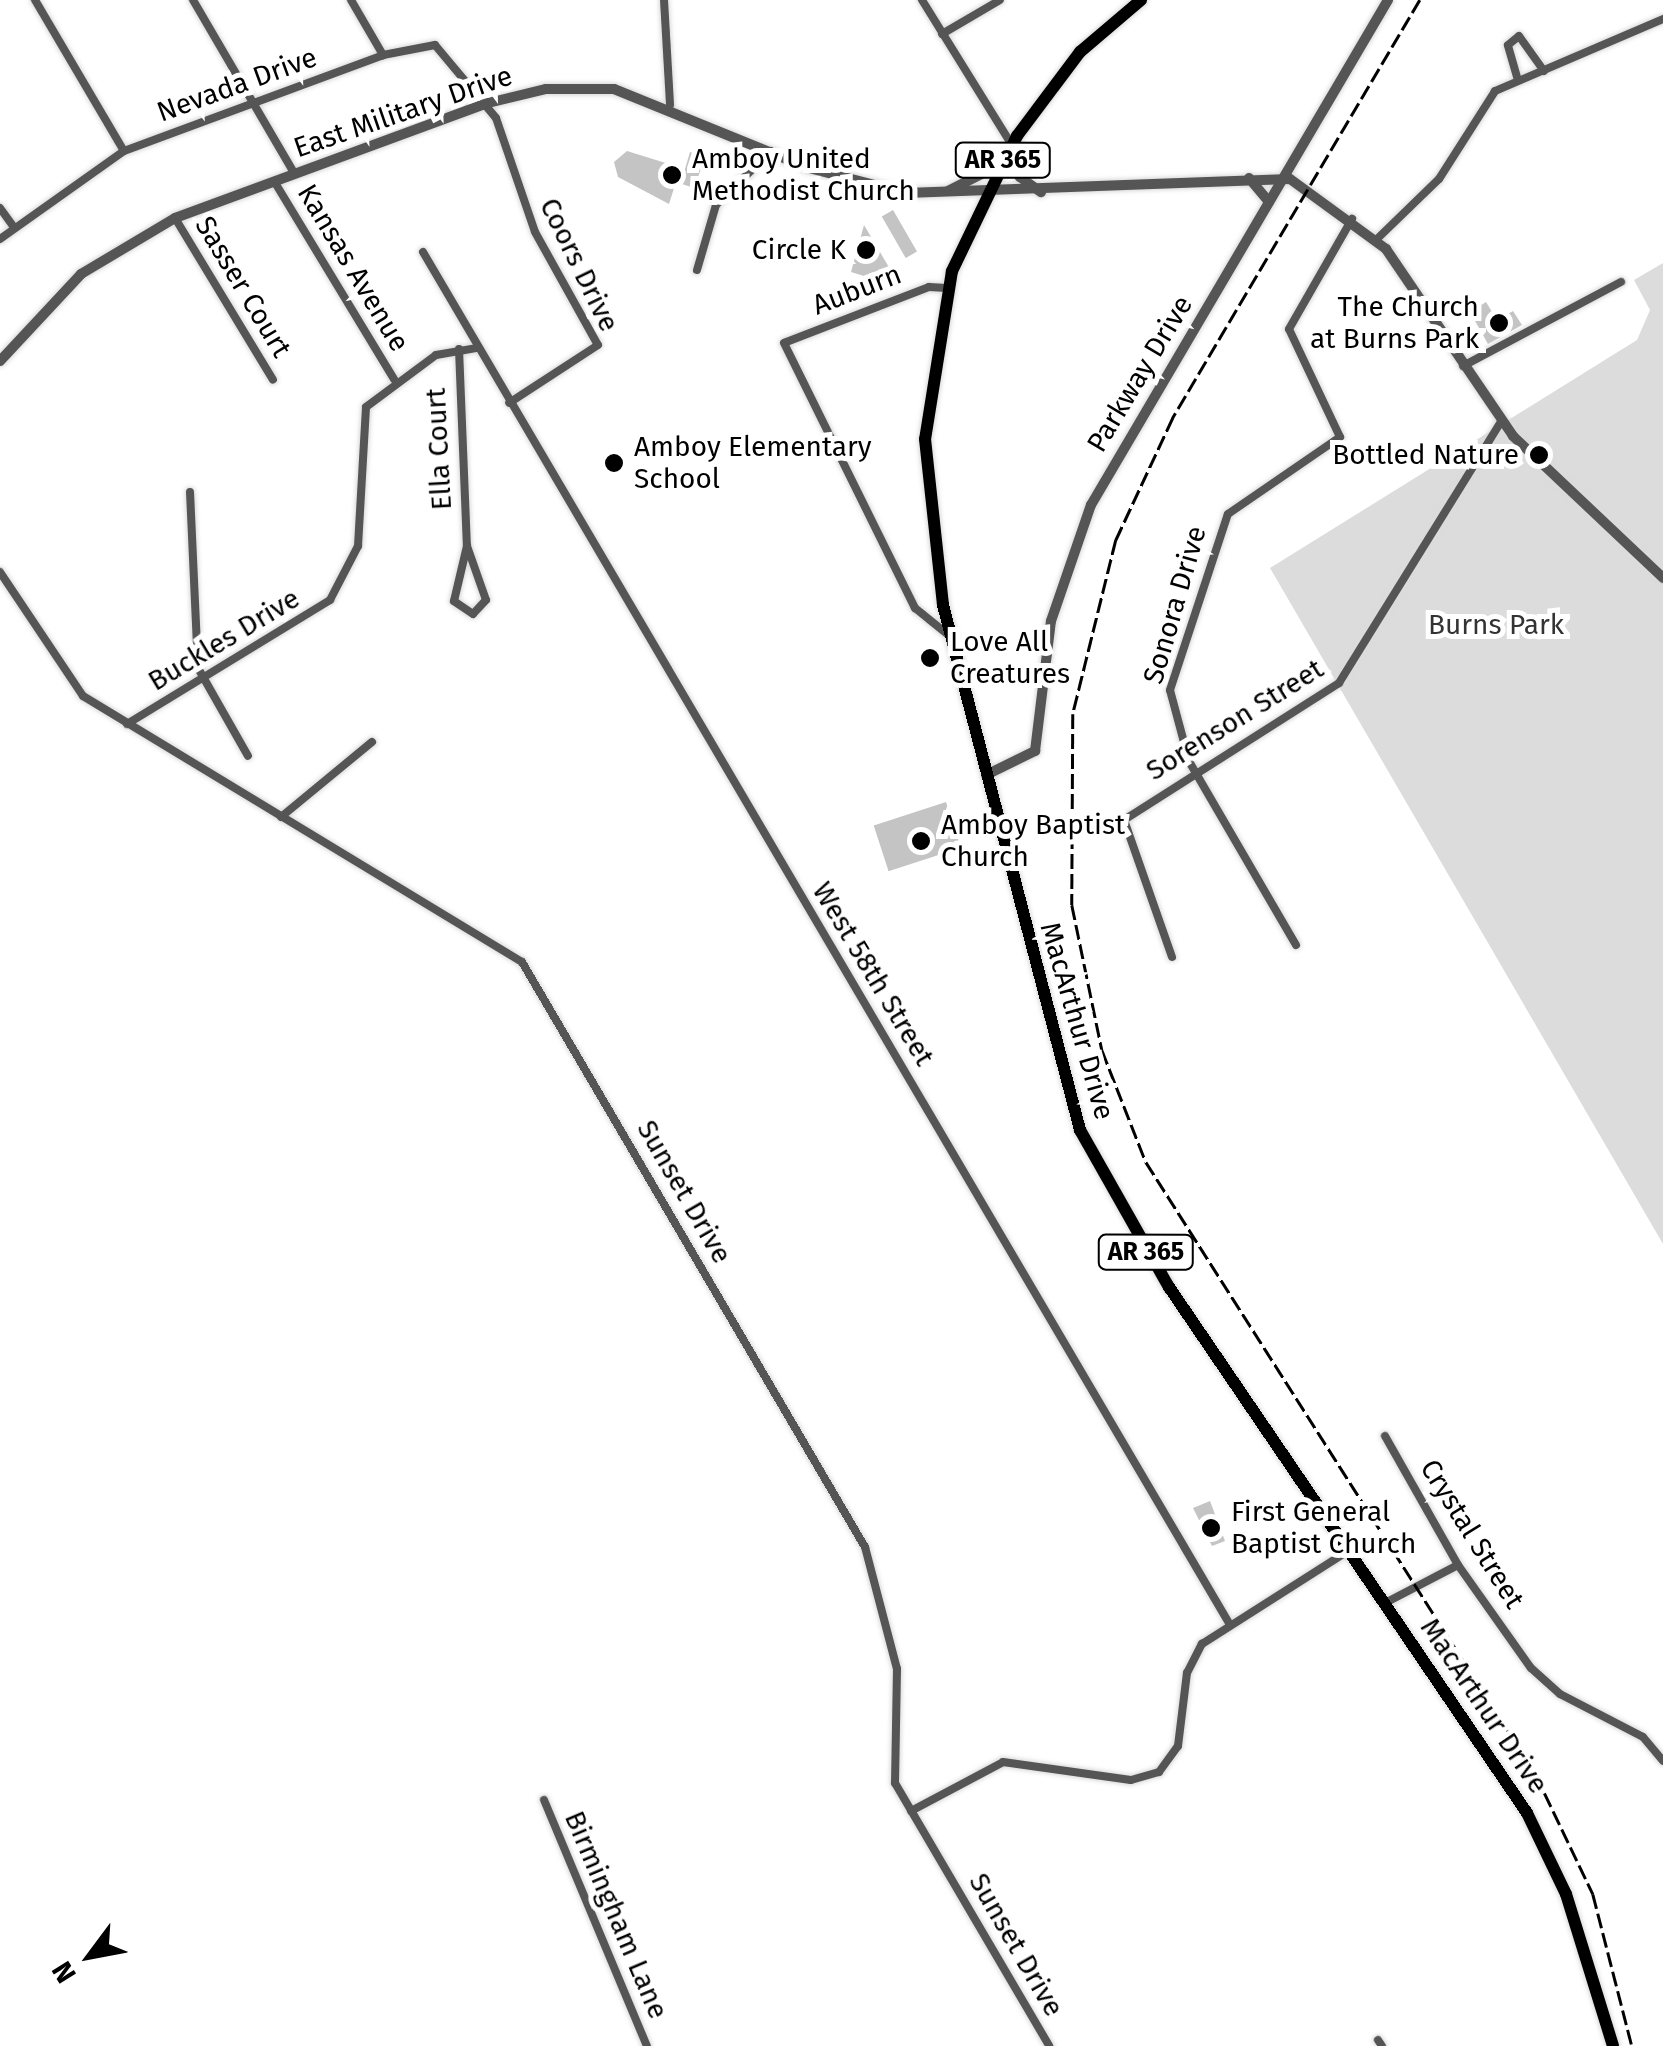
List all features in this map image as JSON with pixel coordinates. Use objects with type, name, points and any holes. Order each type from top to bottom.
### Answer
[{"type":"main road","name":"MacArthur Drive","points":[[1141,0],[1080,52],[1012,145],[984,195],[947,288],[926,468],[951,636],[1080,1130],[1141,1243],[1544,1844],[1612,2046]]},
{"type":"street","points":[[35,0],[124,151]]},
{"type":"street","name":"Kansas Avenue","points":[[193,0],[294,173]]},
{"type":"street","points":[[351,0],[383,55]]},
{"type":"street","points":[[664,0],[670,105]]},
{"type":"street","points":[[922,0],[1012,145],[1020,177],[1042,192]]},
{"type":"street","points":[[942,34],[1000,0]]},
{"type":"street","name":"Parkway Drive","points":[[986,776],[1035,752],[1051,621],[1078,534],[1388,0]]},
{"type":"street","points":[[1377,240],[1439,179],[1490,96],[1517,77],[1544,70],[1663,19]]},
{"type":"street","points":[[1517,77],[1508,45],[1519,36],[1544,70]]},
{"type":"street","name":"Nevada Drive","points":[[0,239],[124,151],[421,43],[444,49],[488,104]]},
{"type":"street","name":"East Military Drive","points":[[0,361],[81,274],[175,218],[488,104],[566,87],[670,105],[770,152],[863,184],[984,195],[1283,177]]},
{"type":"street","name":"Coors Drive","points":[[488,104],[535,232],[598,346],[509,404]]},
{"type":"street","points":[[697,270],[716,204],[770,152]]},
{"type":"street","points":[[942,193],[1001,164]]},
{"type":"street","points":[[1283,177],[1352,218],[1377,240],[1501,422],[1663,578]]},
{"type":"street","points":[[1248,178],[1268,202]]},
{"type":"street","name":"Kansas Avenue","points":[[274,181],[394,379]]},
{"type":"street","points":[[0,208],[14,226]]},
{"type":"street","name":"Sasser Court","points":[[175,218],[273,380]]},
{"type":"street","name":"Sonora Drive","points":[[1296,945],[1196,774],[1170,702],[1175,668],[1228,514],[1340,437],[1289,329],[1352,218]]},
{"type":"street","name":"West 58th Street","points":[[424,252],[509,404],[1229,1623]]},
{"type":"street","points":[[1463,366],[1621,282]]},
{"type":"street","name":"Auburn","points":[[947,288],[784,344],[915,608],[951,636]]},
{"type":"street","points":[[459,349],[477,348]]},
{"type":"street","name":"Buckles Drive","points":[[127,724],[314,613],[344,583],[358,546],[362,422],[394,379],[459,349]]},
{"type":"street","name":"Ella Court","points":[[459,349],[467,546],[454,601],[474,614],[486,600],[467,546]]},
{"type":"street","name":"Sorenson Street","points":[[1172,957],[1124,820],[1338,683],[1501,422]]},
{"type":"street","points":[[190,492],[202,678],[248,756]]},
{"type":"street","name":"Sunset Drive","points":[[0,572],[63,676],[127,724],[522,962],[865,1547],[897,1668],[892,1773],[1049,2046]]},
{"type":"street","points":[[281,816],[372,742]]},
{"type":"street","name":"Crystal Street","points":[[1385,1436],[1458,1565],[1550,1686],[1635,1732],[1663,1761]]},
{"type":"street","points":[[912,1812],[1003,1762],[1132,1780],[1159,1772],[1178,1746],[1195,1654],[1229,1623],[1348,1551]]},
{"type":"street","points":[[1385,1603],[1458,1565]]},
{"type":"street","name":"Birmingham Lane","points":[[544,1800],[647,2046]]},
{"type":"green space","name":"Burns Park","points":[[1663,263],[1663,1244],[1270,568],[1637,340],[1650,310],[1634,280]]},
{"type":"building","name":"Amboy United Methodist Church","points":[[627,151],[685,169],[690,152],[705,158],[694,188],[676,182],[669,204],[618,177],[614,162]]},
{"type":"building","name":"Circle K","points":[[893,210],[917,252],[906,258],[882,216]]},
{"type":"building","name":"Circle K","points":[[864,225],[890,269],[880,281],[851,272]]},
{"type":"building","name":"The Church at Burns Park","points":[[1486,302],[1497,320],[1513,311],[1522,325],[1488,344],[1470,312]]},
{"type":"building","name":"Amboy Baptist Church","points":[[946,802],[961,848],[889,871],[874,825]]},
{"type":"building","name":"First General Baptist Church","points":[[1210,1501],[1225,1541],[1212,1546],[1193,1508]]},
{"type":"railway","points":[[1420,0],[1173,418],[1116,540],[1073,714],[1072,905],[1102,1050],[1146,1162],[1536,1775],[1593,1894],[1632,2046]]},
{"type":"place","name":"Amboy United Methodist Church","points":[[672,175]]},
{"type":"place","name":"Circle K","points":[[866,250]]},
{"type":"place","name":"The Church at Burns Park","points":[[1499,323]]},
{"type":"place","name":"Bottled Nature","points":[[1539,455]]},
{"type":"place","name":"Amboy Elementary School","points":[[614,463]]},
{"type":"place","name":"Love All Creatures","points":[[930,658]]},
{"type":"place","name":"Amboy Baptist Church","points":[[921,841]]},
{"type":"place","name":"First General Baptist Church","points":[[1211,1528]]}]
